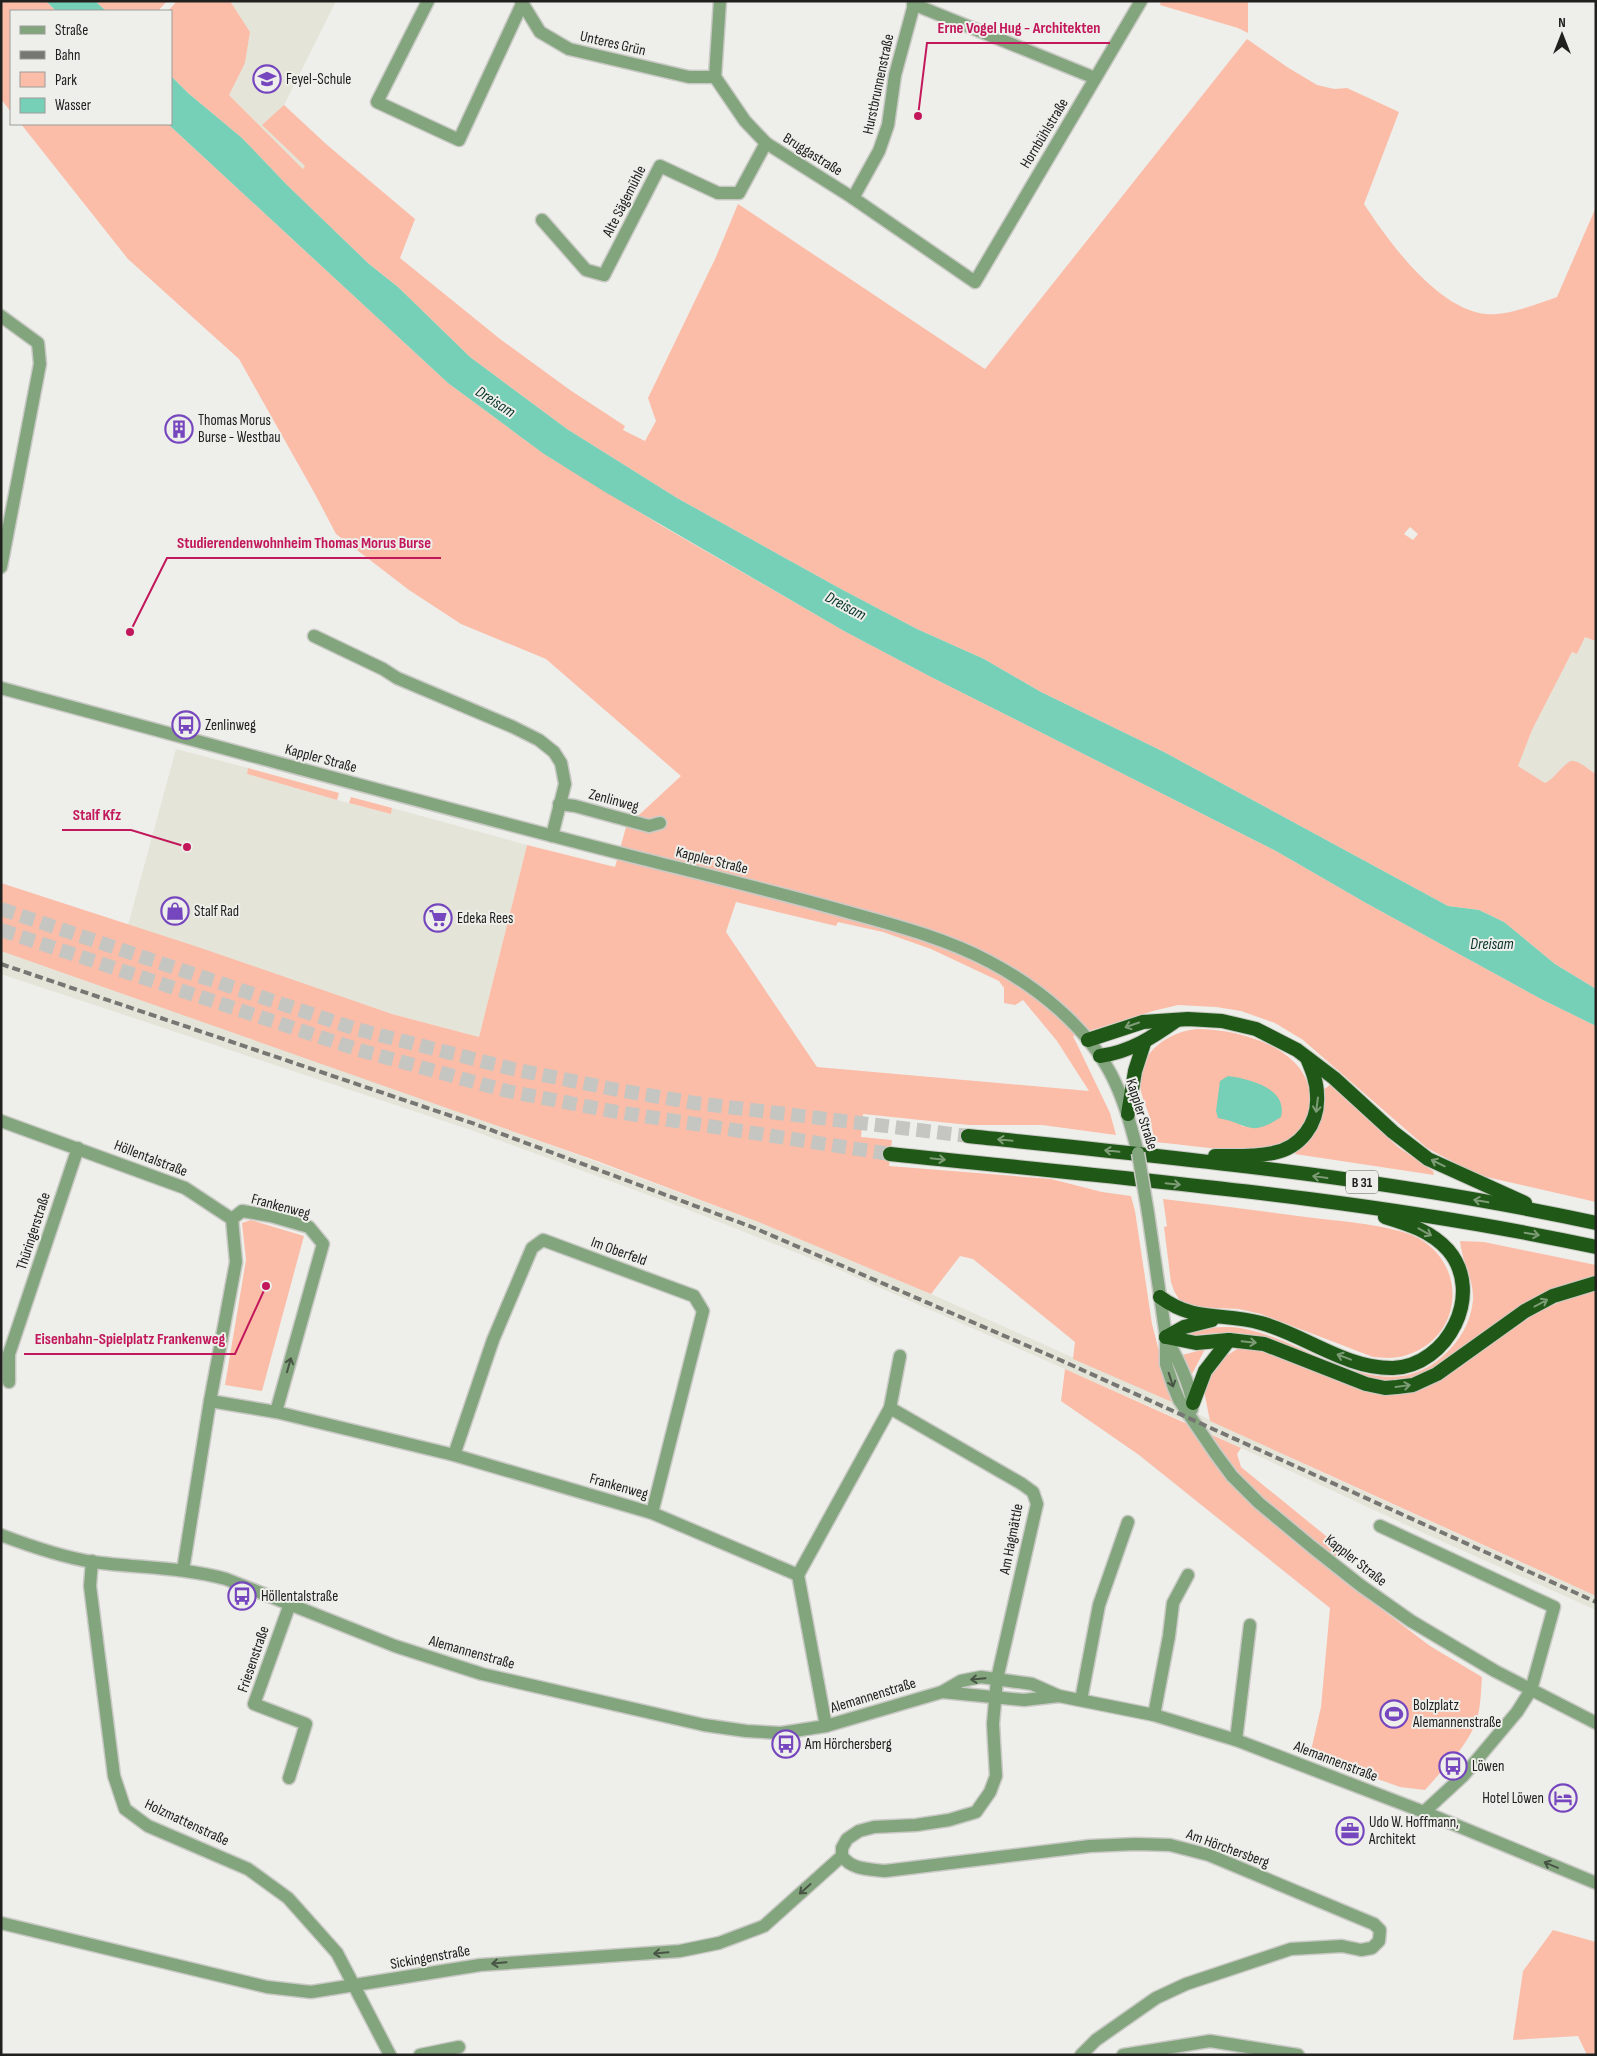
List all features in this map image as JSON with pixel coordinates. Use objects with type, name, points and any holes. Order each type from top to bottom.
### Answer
[{"type":"highway","points":[[1088,1040],[1143,1022],[1206,1019],[1238,1024],[1271,1036],[1307,1058],[1334,1078],[1406,1144],[1428,1159],[1546,1212]]},
{"type":"highway","points":[[1100,1056],[1117,1054],[1144,1043],[1178,1020]]},
{"type":"highway","points":[[1128,1114],[1134,1071],[1144,1043]]},
{"type":"highway","name":"B 31","points":[[1178,1158],[1270,1154],[1290,1148],[1298,1142],[1311,1126],[1318,1097],[1307,1058]]},
{"type":"highway","name":"B 31","points":[[968,1136],[1178,1158],[1363,1182],[1546,1212],[1596,1223]]},
{"type":"highway","name":"B 31","points":[[890,1154],[1251,1192],[1461,1221],[1596,1247]]},
{"type":"highway","points":[[1160,1296],[1185,1311],[1269,1325],[1342,1356],[1373,1366],[1404,1366],[1415,1363],[1439,1347],[1450,1335],[1458,1321],[1463,1294],[1456,1262],[1449,1251],[1430,1235],[1412,1225],[1346,1205]]},
{"type":"highway","points":[[1166,1337],[1196,1343],[1229,1340],[1264,1344],[1366,1384],[1385,1388],[1398,1387],[1412,1385],[1437,1374],[1525,1312],[1553,1296],[1596,1283]]},
{"type":"highway","points":[[1166,1337],[1184,1327],[1220,1318]]},
{"type":"highway","points":[[1193,1403],[1204,1371],[1229,1340]]},
{"type":"street","name":"Unteres Grün","points":[[428,1],[377,102],[459,140],[522,3]]},
{"type":"street","points":[[715,77],[720,1]]},
{"type":"street","name":"Hornbühlstraße","points":[[975,282],[1141,1]]},
{"type":"street","points":[[914,2],[1095,78]]},
{"type":"street","name":"Hurstbrunnenstraße","points":[[853,198],[880,151],[888,125],[895,75],[914,2]]},
{"type":"street","name":"Unteres Grün","points":[[522,3],[540,32],[569,49],[689,77],[715,77]]},
{"type":"street","name":"Bruggastraße","points":[[715,77],[745,121],[766,143],[853,198],[975,282]]},
{"type":"street","name":"Alte Sägemühle","points":[[542,220],[586,270],[604,275],[660,166],[718,193],[739,193],[766,143]]},
{"type":"street","points":[[1,316],[38,343],[40,364],[7,498],[1,567]]},
{"type":"street","points":[[314,636],[383,669],[397,678],[539,740],[554,752],[561,763],[565,784],[552,836]]},
{"type":"street","name":"Kappler Straße","points":[[1,688],[419,802],[775,892],[927,936],[990,962],[1067,1017],[1088,1040],[1111,1075],[1128,1114],[1138,1153],[1166,1337],[1166,1364],[1176,1394],[1232,1476],[1260,1503],[1312,1547],[1360,1585],[1411,1621],[1495,1671],[1596,1723]]},
{"type":"street","name":"Zenlinweg","points":[[559,804],[575,806],[649,826],[660,823]]},
{"type":"street","name":"Höllentalstraße","points":[[1,1121],[185,1188],[237,1215]]},
{"type":"street","name":"Thüringerstraße","points":[[9,1382],[9,1354],[78,1148]]},
{"type":"street","points":[[183,1570],[210,1401],[236,1262],[237,1215]]},
{"type":"street","name":"Frankenweg","points":[[237,1215],[271,1216],[309,1227],[323,1244],[276,1412]]},
{"type":"street","name":"Im Oberfeld","points":[[454,1455],[493,1340],[532,1248],[542,1240],[694,1296],[703,1312],[652,1512]]},
{"type":"street","name":"Kappler Straße","points":[[1166,1337],[1179,1360],[1193,1403],[1192,1419]]},
{"type":"street","points":[[826,1726],[798,1575],[890,1408],[900,1356]]},
{"type":"street","name":"Frankenweg","points":[[210,1401],[276,1412],[454,1455],[652,1512],[798,1575]]},
{"type":"street","name":"Am Hagmättle","points":[[890,1408],[1033,1492],[1036,1513],[997,1679],[996,1697]]},
{"type":"street","points":[[1081,1700],[1099,1605],[1128,1522]]},
{"type":"street","points":[[1380,1526],[1554,1607],[1531,1690],[1517,1712],[1464,1775],[1424,1812]]},
{"type":"street","name":"Alemannenstraße","points":[[1,1535],[47,1551],[92,1561],[183,1570],[226,1579],[395,1646],[482,1674],[704,1724],[746,1731],[781,1733],[826,1726],[942,1692],[960,1681],[981,1677],[1032,1684],[1059,1696],[1154,1715],[1236,1740],[1424,1812],[1596,1883]]},
{"type":"street","name":"Holzmattenstraße","points":[[92,1561],[90,1586],[114,1776],[125,1809],[148,1826],[248,1869],[288,1898],[337,1952],[390,2055]]},
{"type":"street","points":[[1154,1715],[1169,1636],[1172,1603],[1188,1575]]},
{"type":"street","name":"Friesenstraße","points":[[289,1778],[306,1724],[254,1704],[290,1604]]},
{"type":"street","points":[[1236,1740],[1250,1624]]},
{"type":"street","name":"Alemannenstraße","points":[[942,1692],[1024,1700],[1059,1696]]},
{"type":"street","points":[[842,1856],[842,1848],[847,1838],[858,1831],[874,1827],[916,1825],[949,1820],[976,1812],[990,1792],[996,1776],[992,1724],[996,1697]]},
{"type":"street","name":"Am Hörchersberg","points":[[842,1856],[848,1864],[861,1869],[886,1871],[1090,1846],[1170,1844],[1208,1855],[1374,1924],[1380,1930],[1379,1941],[1372,1948],[1362,1950],[1342,1946],[1291,1949],[1186,1984],[1156,1998],[1096,2040],[1081,2055]]},
{"type":"street","name":"Sickingenstraße","points":[[1,1923],[267,1987],[311,1992],[354,1987],[480,1965],[671,1952],[718,1943],[764,1926],[842,1856]]},
{"type":"street","points":[[1123,2055],[1210,2041],[1298,2055]]},
{"type":"street","points":[[420,2055],[460,2047]]},
{"type":"shaded area","name":"Feyel-Schule","points":[[230,1],[336,1],[284,105],[326,144],[303,169],[229,95],[245,63],[250,32]]},
{"type":"shaded area","points":[[1585,637],[1596,641],[1596,774],[1574,761],[1569,762],[1551,781],[1545,783],[1518,766],[1519,761],[1532,730],[1572,652],[1577,654]]},
{"type":"shaded area","points":[[176,749],[248,768],[247,774],[337,800],[391,814],[392,808],[527,845],[479,1037],[392,1014],[128,925]]},
{"type":"shaded area","points":[[1,951],[477,1118],[756,1221],[931,1294],[1596,1596],[1596,1610],[1428,1535],[1179,1419],[835,1268],[684,1208],[471,1130],[1,974]]},
{"type":"green space","points":[[1,1],[46,1],[55,10],[10,10],[10,111],[1,99]]},
{"type":"green space","points":[[95,1],[167,1],[159,10],[105,10]]},
{"type":"green space","points":[[177,1],[230,1],[250,32],[245,63],[229,95],[303,169],[305,166],[262,125],[284,105],[326,144],[415,219],[400,258],[500,339],[570,390],[625,426],[623,430],[645,441],[656,421],[648,398],[716,257],[738,204],[985,369],[1247,39],[1317,85],[1334,89],[1347,88],[1399,112],[1364,204],[1387,237],[1416,271],[1432,287],[1450,300],[1468,309],[1486,314],[1503,313],[1522,309],[1557,297],[1596,207],[1596,641],[1585,637],[1577,654],[1572,652],[1532,730],[1518,766],[1545,783],[1571,761],[1580,763],[1596,774],[1596,989],[1555,964],[1504,922],[1479,910],[1448,906],[1164,752],[1041,692],[984,659],[917,629],[677,498],[567,429],[470,357],[398,287],[369,264],[287,185],[242,138],[188,93],[172,77],[172,10],[169,10]],"holes":[[[1410,527],[1418,534],[1413,540],[1404,534]]]},
{"type":"green space","points":[[1161,1],[1248,1],[1248,33],[1238,28],[1160,5]]},
{"type":"green space","points":[[22,125],[169,125],[448,383],[544,454],[664,527],[844,631],[1276,851],[1366,903],[1541,999],[1596,1026],[1596,1202],[1478,1175],[1427,1148],[1303,1040],[1275,1023],[1241,1011],[1216,1007],[1178,1005],[1073,1036],[1110,1113],[1116,1135],[1042,1125],[969,1125],[863,1114],[861,1137],[892,1140],[889,1166],[1051,1179],[1102,1192],[1131,1196],[1135,1211],[1152,1324],[1172,1402],[1073,1359],[1075,1342],[973,1259],[960,1256],[931,1294],[756,1221],[597,1161],[1,951],[1,883],[198,947],[392,1014],[479,1037],[527,845],[615,867],[626,827],[681,776],[546,659],[461,624],[409,590],[336,534],[239,359],[128,259]],"holes":[[[736,902],[836,926],[838,922],[883,932],[931,949],[999,981],[1004,988],[1004,1003],[1015,1005],[1023,1000],[1057,1041],[1089,1091],[817,1067],[726,932]]]},
{"type":"green space","points":[[248,768],[339,793],[337,800],[247,774]]},
{"type":"green space","points":[[351,797],[392,808],[391,814],[349,803]]},
{"type":"green space","points":[[1197,1029],[1236,1033],[1256,1039],[1275,1048],[1291,1059],[1303,1073],[1310,1091],[1308,1117],[1297,1135],[1284,1143],[1270,1147],[1237,1150],[1155,1142],[1140,1085],[1144,1063],[1156,1046],[1186,1031]],"holes":[[[1228,1076],[1253,1082],[1244,1127],[1235,1121]]]},
{"type":"green space","points":[[1330,1085],[1398,1147],[1433,1171],[1434,1175],[1295,1154],[1318,1126],[1323,1108],[1323,1090]]},
{"type":"green space","points":[[1163,1199],[1358,1223],[1397,1230],[1418,1238],[1434,1250],[1446,1266],[1451,1283],[1452,1301],[1448,1318],[1439,1333],[1425,1346],[1407,1355],[1385,1358],[1373,1357],[1261,1314],[1239,1309],[1192,1307],[1180,1301],[1171,1282],[1164,1227],[1167,1226]]},
{"type":"green space","points":[[251,1220],[304,1236],[262,1391],[225,1385],[246,1260],[242,1223]]},
{"type":"green space","points":[[1460,1241],[1484,1242],[1596,1265],[1596,1276],[1569,1283],[1531,1300],[1496,1323],[1460,1353],[1433,1371],[1404,1381],[1388,1382],[1360,1376],[1259,1336],[1230,1333],[1189,1336],[1189,1331],[1217,1327],[1245,1329],[1269,1336],[1345,1368],[1370,1375],[1395,1377],[1420,1371],[1449,1350],[1464,1331],[1470,1316],[1473,1292]]},
{"type":"green space","points":[[1596,1290],[1596,1596],[1210,1421],[1205,1396],[1205,1383],[1220,1360],[1237,1349],[1254,1347],[1366,1390],[1421,1388],[1443,1379],[1537,1312]]},
{"type":"green space","points":[[1205,1349],[1191,1376],[1188,1376],[1182,1355]]},
{"type":"green space","points":[[1065,1369],[1241,1448],[1237,1454],[1241,1467],[1342,1549],[1326,1567],[1430,1646],[1482,1677],[1478,1715],[1469,1736],[1456,1755],[1425,1790],[1400,1787],[1310,1755],[1321,1707],[1330,1608],[1139,1455],[1061,1401]]},
{"type":"green space","points":[[1553,1930],[1596,1942],[1596,2055],[1587,2055],[1578,2036],[1513,2040],[1523,1971]]},
{"type":"water","points":[[46,1],[95,1],[105,10],[55,10]]},
{"type":"water","name":"Dreisam","points":[[172,77],[188,93],[242,138],[287,185],[369,264],[398,287],[470,357],[567,429],[677,498],[917,629],[984,659],[1041,692],[1164,752],[1448,906],[1479,910],[1504,922],[1555,964],[1596,989],[1596,1026],[1541,999],[1366,903],[1276,851],[844,631],[605,492],[544,454],[448,383],[169,125],[172,125]]},
{"type":"water","points":[[1228,1076],[1266,1087],[1279,1099],[1282,1107],[1281,1117],[1263,1127],[1256,1128],[1250,1128],[1218,1118],[1216,1111],[1220,1081]]},
{"type":"tunnel","points":[[1,909],[356,1029],[513,1069],[695,1103],[968,1136]]},
{"type":"tunnel","points":[[1,930],[359,1050],[507,1091],[611,1111],[890,1154]]},
{"type":"railway","points":[[1,964],[475,1124],[752,1227],[1058,1359],[1596,1602]]},
{"type":"place","name":"Feyel-Schule","points":[[267,79]]},
{"type":"place","name":"Erne Vogel Hug - Architekten","points":[[918,116]]},
{"type":"place","name":"Thomas Morus Burse - Westbau","points":[[179,429]]},
{"type":"place","name":"Studierendenwohnheim Thomas Morus Burse","points":[[130,632]]},
{"type":"place","name":"Zenlinweg","points":[[186,725]]},
{"type":"place","name":"Stalf Kfz","points":[[187,847]]},
{"type":"place","name":"Stalf Rad","points":[[175,911]]},
{"type":"place","name":"Edeka Rees","points":[[438,918]]},
{"type":"place","name":"Eisenbahn-Spielplatz Frankenweg","points":[[266,1286]]},
{"type":"place","name":"Höllentalstraße","points":[[242,1596]]},
{"type":"place","name":"Bolzplatz Alemannenstraße","points":[[1394,1714]]},
{"type":"place","name":"Am Hörchersberg","points":[[786,1744]]},
{"type":"place","name":"Löwen","points":[[1453,1766]]},
{"type":"place","name":"Hotel Löwen","points":[[1563,1798]]},
{"type":"place","name":"Udo W. Hoffmann, Architekt","points":[[1350,1831]]}]
